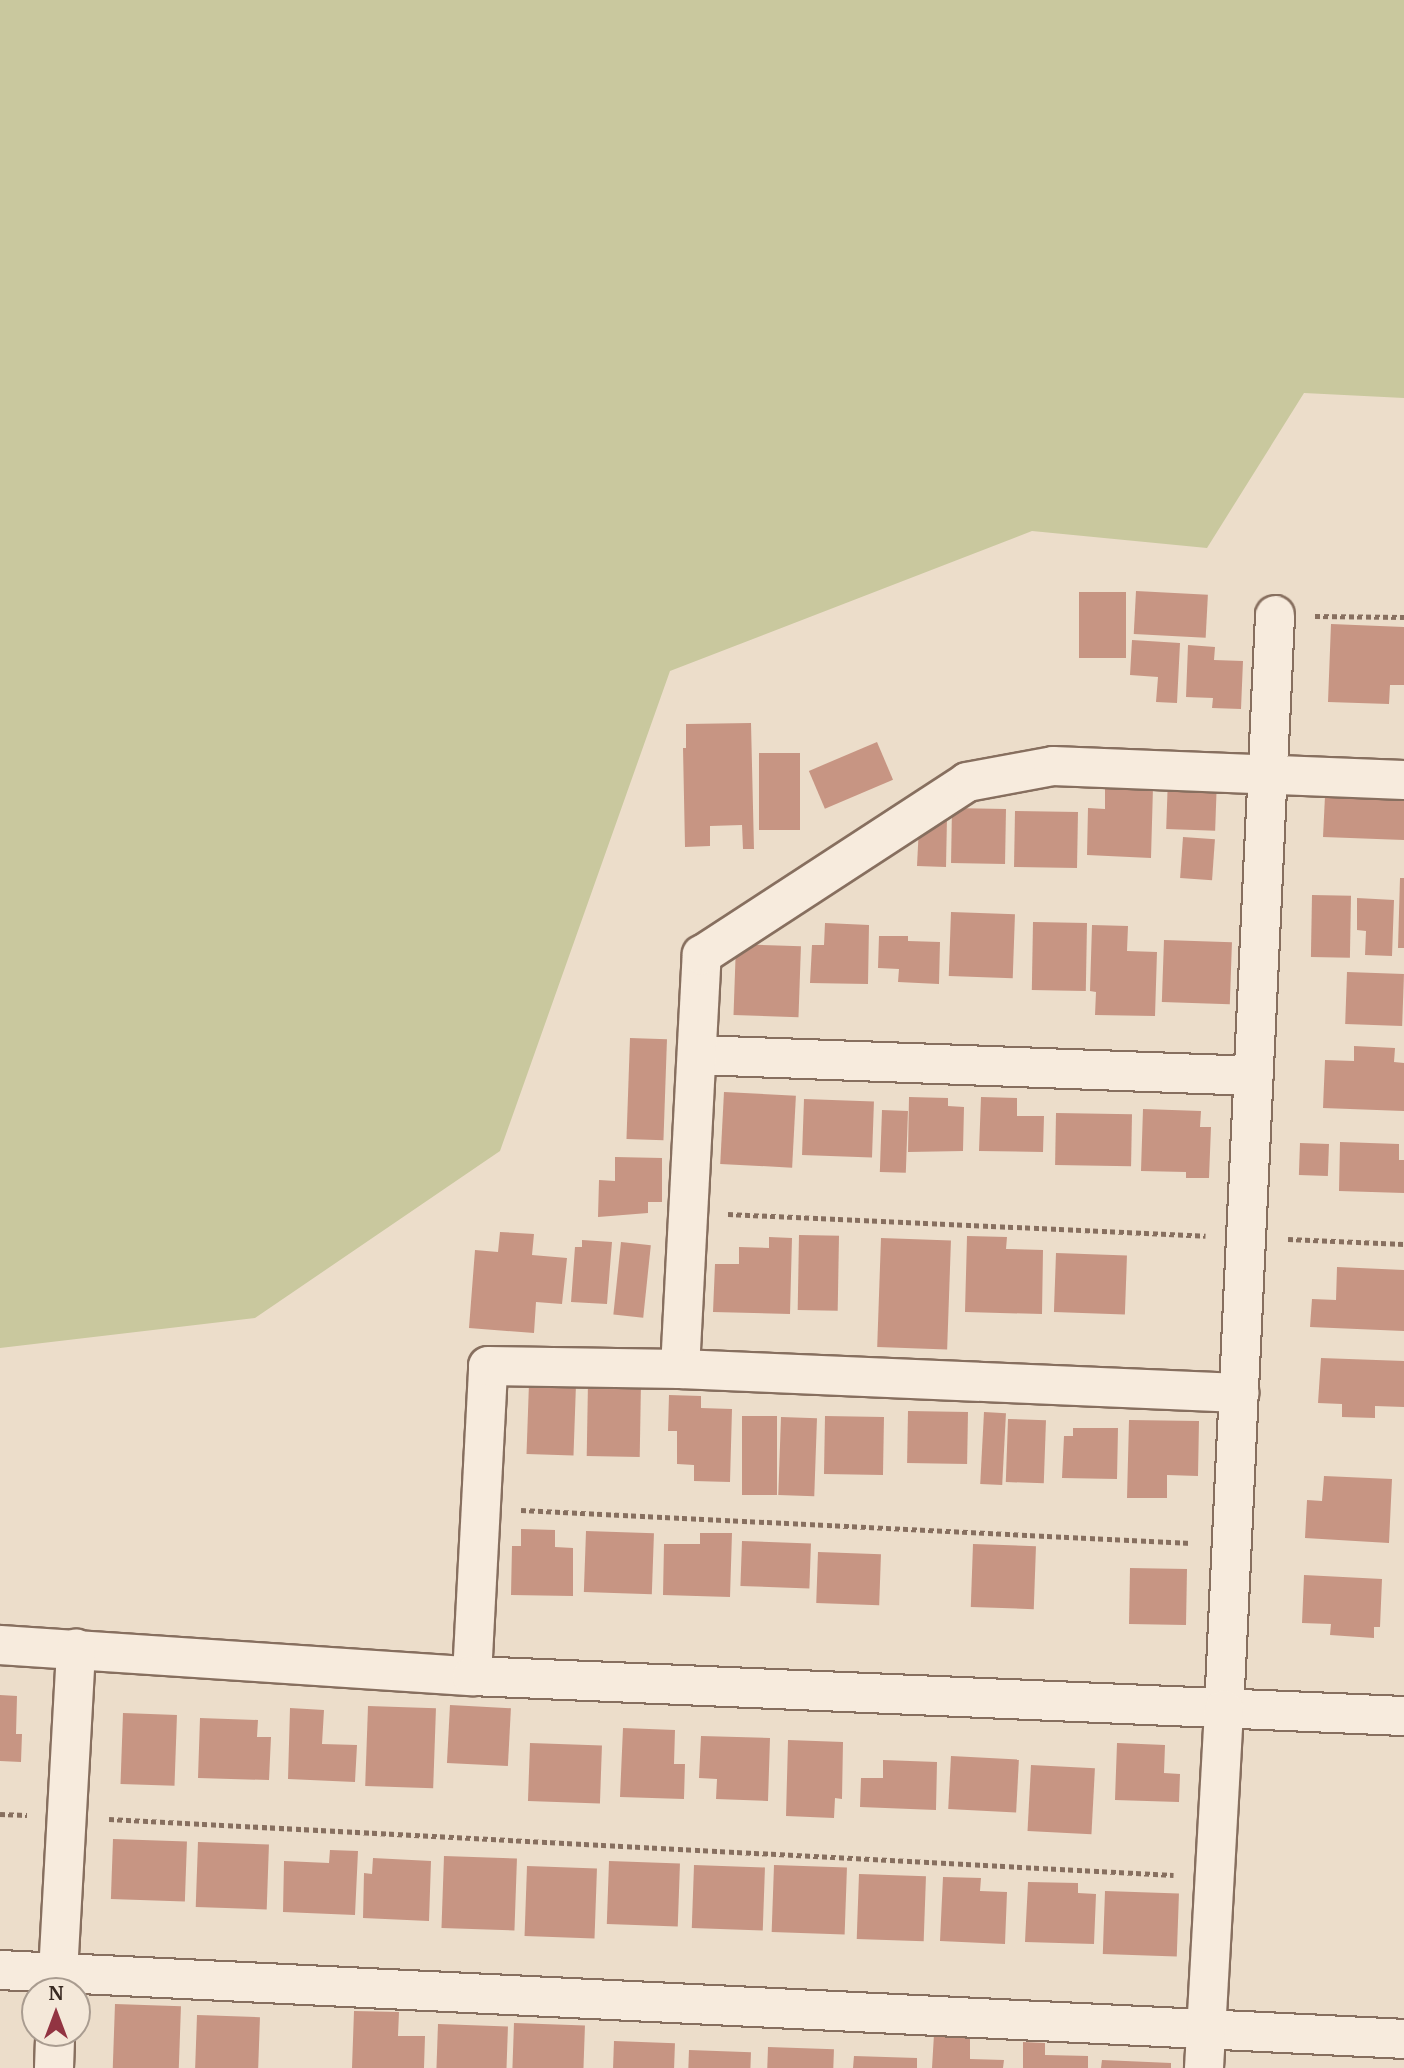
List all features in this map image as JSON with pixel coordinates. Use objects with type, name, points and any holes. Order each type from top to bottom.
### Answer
[{"type":"street","points":[[1204,2068],[1224,1710],[1276,615]]},
{"type":"street","points":[[680,1368],[702,955],[967,782],[1053,766],[1404,780]]},
{"type":"street","points":[[698,1055],[1254,1076]]},
{"type":"street","points":[[472,1676],[488,1366],[680,1368],[1239,1393]]},
{"type":"street","points":[[0,1646],[76,1648],[472,1676],[1404,1716]]},
{"type":"street","points":[[58,1977],[76,1648]]},
{"type":"street","points":[[0,1970],[34,1977]]},
{"type":"street","points":[[91,1983],[1404,2039]]},
{"type":"street","points":[[54,2068],[55,2047]]},
{"type":"path","points":[[1276,615],[1404,617]]},
{"type":"path","points":[[689,1213],[1404,1244]]},
{"type":"path","points":[[482,1508],[1232,1545]]},
{"type":"path","points":[[0,1814],[1214,1877]]},
{"type":"green space","points":[[0,0],[1404,0],[1404,398],[1304,393],[1207,548],[1032,531],[670,671],[500,1151],[255,1318],[0,1348]]},
{"type":"building","points":[[1136,591],[1208,595],[1206,638],[1134,634]]},
{"type":"building","points":[[1079,592],[1126,592],[1126,658],[1079,658]]},
{"type":"building","points":[[1331,624],[1404,627],[1404,685],[1390,685],[1389,704],[1328,702]]},
{"type":"building","points":[[1132,640],[1180,643],[1177,703],[1156,702],[1158,677],[1130,675]]},
{"type":"building","points":[[1188,645],[1215,647],[1214,660],[1243,661],[1241,709],[1212,708],[1213,698],[1186,697]]},
{"type":"building","points":[[751,723],[754,849],[743,849],[742,825],[710,826],[710,846],[685,847],[683,748],[686,748],[686,724]]},
{"type":"building","points":[[877,742],[893,780],[825,809],[809,771]]},
{"type":"building","points":[[759,753],[800,753],[800,830],[759,830]]},
{"type":"building","points":[[1168,777],[1217,779],[1215,831],[1166,829]]},
{"type":"building","points":[[1404,784],[1404,840],[1323,837],[1325,796]]},
{"type":"building","points":[[1105,785],[1153,787],[1151,858],[1087,855],[1088,808],[1105,809]]},
{"type":"building","points":[[952,808],[1006,809],[1005,864],[951,863]]},
{"type":"building","points":[[1015,811],[1078,812],[1077,868],[1014,867]]},
{"type":"building","points":[[947,817],[946,867],[917,866],[919,826]]},
{"type":"building","points":[[1183,837],[1215,839],[1212,880],[1180,878]]},
{"type":"building","points":[[1400,878],[1404,878],[1404,948],[1398,948]]},
{"type":"building","points":[[1312,895],[1351,896],[1350,958],[1311,957]]},
{"type":"building","points":[[1357,898],[1394,900],[1392,956],[1365,955],[1366,931],[1357,930]]},
{"type":"building","points":[[951,912],[1015,914],[1013,978],[949,976]]},
{"type":"building","points":[[1033,922],[1087,923],[1086,991],[1032,990]]},
{"type":"building","points":[[825,923],[869,925],[868,984],[810,983],[812,945],[824,945]]},
{"type":"building","points":[[1092,925],[1128,926],[1127,951],[1157,952],[1155,1016],[1095,1015],[1096,992],[1090,991]]},
{"type":"building","points":[[879,936],[908,936],[908,941],[940,942],[939,984],[898,982],[899,969],[878,968]]},
{"type":"building","points":[[1164,940],[1232,942],[1230,1004],[1162,1002]]},
{"type":"building","points":[[736,944],[801,946],[798,1017],[734,1015]]},
{"type":"building","points":[[1347,972],[1404,974],[1402,1026],[1345,1024]]},
{"type":"building","points":[[630,1038],[667,1039],[663,1140],[626,1139]]},
{"type":"building","points":[[1354,1046],[1395,1048],[1394,1062],[1404,1063],[1404,1111],[1323,1108],[1325,1060],[1354,1061]]},
{"type":"building","points":[[724,1092],[796,1096],[792,1168],[720,1164]]},
{"type":"building","points":[[909,1097],[948,1098],[948,1106],[964,1107],[963,1151],[908,1152]]},
{"type":"building","points":[[981,1097],[1017,1098],[1017,1116],[1044,1116],[1043,1152],[979,1151]]},
{"type":"building","points":[[804,1099],[874,1101],[872,1157],[802,1155]]},
{"type":"building","points":[[1143,1109],[1201,1111],[1200,1127],[1211,1127],[1209,1178],[1186,1178],[1186,1172],[1141,1171]]},
{"type":"building","points":[[882,1110],[908,1111],[906,1173],[880,1172]]},
{"type":"building","points":[[1056,1113],[1132,1114],[1131,1166],[1055,1165]]},
{"type":"building","points":[[1340,1142],[1399,1144],[1399,1160],[1404,1160],[1404,1193],[1339,1191]]},
{"type":"building","points":[[1300,1143],[1329,1144],[1328,1176],[1299,1175]]},
{"type":"building","points":[[615,1157],[662,1158],[662,1202],[648,1202],[648,1213],[598,1217],[599,1180],[615,1181]]},
{"type":"building","points":[[500,1232],[534,1234],[532,1255],[567,1258],[562,1304],[536,1302],[534,1333],[469,1328],[475,1250],[498,1252]]},
{"type":"building","points":[[799,1235],[839,1236],[838,1311],[798,1310]]},
{"type":"building","points":[[967,1236],[1007,1237],[1006,1249],[1043,1250],[1042,1314],[965,1312]]},
{"type":"building","points":[[769,1237],[792,1238],[790,1314],[713,1312],[715,1264],[739,1264],[739,1247],[769,1248]]},
{"type":"building","points":[[881,1238],[951,1240],[947,1349],[877,1347]]},
{"type":"building","points":[[582,1240],[612,1242],[607,1304],[571,1302],[575,1247],[582,1247]]},
{"type":"building","points":[[621,1242],[651,1245],[643,1318],[613,1315]]},
{"type":"building","points":[[1056,1253],[1127,1255],[1125,1314],[1054,1312]]},
{"type":"building","points":[[1337,1267],[1404,1270],[1404,1331],[1310,1327],[1312,1299],[1336,1300]]},
{"type":"building","points":[[1321,1358],[1404,1361],[1404,1407],[1375,1406],[1375,1418],[1342,1417],[1342,1404],[1318,1403]]},
{"type":"building","points":[[588,1382],[641,1383],[640,1457],[587,1456]]},
{"type":"building","points":[[529,1383],[576,1385],[573,1456],[527,1454]]},
{"type":"building","points":[[669,1395],[701,1396],[701,1408],[732,1409],[730,1482],[694,1481],[694,1465],[677,1464],[677,1431],[668,1431]]},
{"type":"building","points":[[908,1411],[968,1412],[967,1464],[907,1463]]},
{"type":"building","points":[[984,1412],[1006,1413],[1002,1485],[980,1484]]},
{"type":"building","points":[[742,1416],[777,1416],[777,1495],[742,1495]]},
{"type":"building","points":[[825,1416],[884,1417],[883,1475],[824,1474]]},
{"type":"building","points":[[781,1417],[817,1418],[814,1496],[778,1495]]},
{"type":"building","points":[[1008,1419],[1046,1420],[1044,1483],[1006,1482]]},
{"type":"building","points":[[1129,1420],[1199,1421],[1198,1476],[1167,1475],[1167,1498],[1127,1498]]},
{"type":"building","points":[[1073,1428],[1118,1428],[1117,1479],[1062,1478],[1064,1436],[1073,1436]]},
{"type":"building","points":[[1324,1476],[1392,1479],[1389,1543],[1305,1538],[1307,1500],[1322,1501]]},
{"type":"building","points":[[521,1529],[555,1530],[555,1547],[573,1548],[573,1596],[511,1595],[512,1546],[521,1546]]},
{"type":"building","points":[[586,1531],[654,1533],[652,1594],[584,1592]]},
{"type":"building","points":[[700,1533],[732,1533],[730,1597],[663,1595],[664,1544],[700,1544]]},
{"type":"building","points":[[742,1541],[811,1543],[809,1588],[740,1586]]},
{"type":"building","points":[[973,1544],[1036,1546],[1034,1609],[971,1607]]},
{"type":"building","points":[[818,1552],[881,1554],[879,1605],[816,1603]]},
{"type":"building","points":[[1130,1568],[1187,1569],[1186,1625],[1129,1624]]},
{"type":"building","points":[[1304,1575],[1382,1579],[1380,1627],[1374,1627],[1374,1638],[1330,1635],[1331,1624],[1302,1623]]},
{"type":"building","points":[[0,1695],[17,1696],[16,1734],[22,1734],[21,1762],[0,1761]]},
{"type":"building","points":[[450,1705],[511,1708],[508,1766],[447,1763]]},
{"type":"building","points":[[368,1706],[436,1708],[433,1788],[365,1786]]},
{"type":"building","points":[[290,1708],[324,1710],[322,1744],[357,1745],[355,1782],[288,1779]]},
{"type":"building","points":[[123,1713],[177,1715],[174,1786],[121,1784]]},
{"type":"building","points":[[200,1718],[258,1720],[257,1737],[271,1737],[269,1780],[198,1778]]},
{"type":"building","points":[[623,1728],[675,1730],[674,1764],[685,1764],[684,1799],[620,1797]]},
{"type":"building","points":[[701,1736],[770,1738],[768,1801],[716,1799],[717,1779],[699,1778]]},
{"type":"building","points":[[788,1740],[843,1742],[842,1799],[835,1798],[834,1818],[786,1816]]},
{"type":"building","points":[[530,1743],[602,1746],[600,1803],[528,1801]]},
{"type":"building","points":[[1117,1743],[1165,1745],[1164,1773],[1180,1774],[1179,1802],[1115,1800]]},
{"type":"building","points":[[951,1756],[1019,1760],[1016,1812],[948,1809]]},
{"type":"building","points":[[883,1760],[937,1762],[936,1810],[860,1807],[861,1778],[883,1778]]},
{"type":"building","points":[[1031,1765],[1095,1768],[1091,1834],[1028,1831]]},
{"type":"building","points":[[113,1839],[187,1842],[185,1902],[111,1899]]},
{"type":"building","points":[[198,1842],[269,1844],[267,1909],[196,1907]]},
{"type":"building","points":[[330,1850],[358,1851],[355,1915],[283,1912],[284,1861],[329,1863]]},
{"type":"building","points":[[444,1856],[517,1859],[514,1931],[441,1928]]},
{"type":"building","points":[[373,1858],[431,1861],[429,1921],[363,1918],[364,1873],[372,1874]]},
{"type":"building","points":[[609,1861],[680,1863],[678,1926],[607,1924]]},
{"type":"building","points":[[694,1865],[765,1867],[763,1930],[692,1928]]},
{"type":"building","points":[[774,1865],[847,1868],[845,1935],[772,1932]]},
{"type":"building","points":[[527,1866],[597,1868],[595,1938],[525,1936]]},
{"type":"building","points":[[859,1874],[926,1876],[924,1941],[857,1939]]},
{"type":"building","points":[[943,1877],[981,1878],[980,1891],[1007,1892],[1005,1944],[940,1941]]},
{"type":"building","points":[[1028,1882],[1078,1883],[1078,1893],[1096,1894],[1094,1944],[1025,1942]]},
{"type":"building","points":[[1105,1891],[1179,1894],[1177,1957],[1103,1954]]},
{"type":"building","points":[[115,2004],[181,2006],[179,2068],[113,2068]]},
{"type":"building","points":[[354,2011],[399,2012],[398,2036],[425,2036],[424,2068],[352,2068]]},
{"type":"building","points":[[197,2015],[260,2017],[258,2068],[195,2068]]},
{"type":"building","points":[[514,2023],[585,2025],[583,2068],[512,2068]]},
{"type":"building","points":[[438,2024],[508,2026],[507,2068],[436,2068]]},
{"type":"building","points":[[934,2034],[970,2036],[970,2059],[1004,2060],[1003,2068],[932,2068]]},
{"type":"building","points":[[614,2041],[675,2043],[674,2068],[613,2068]]},
{"type":"building","points":[[1023,2042],[1045,2043],[1045,2055],[1088,2056],[1088,2068],[1023,2068]]},
{"type":"building","points":[[768,2047],[834,2049],[833,2068],[767,2068]]},
{"type":"building","points":[[689,2050],[751,2052],[750,2068],[688,2068]]},
{"type":"building","points":[[854,2056],[917,2058],[917,2068],[853,2068]]},
{"type":"building","points":[[1102,2060],[1171,2063],[1171,2068],[1101,2068]]}]
